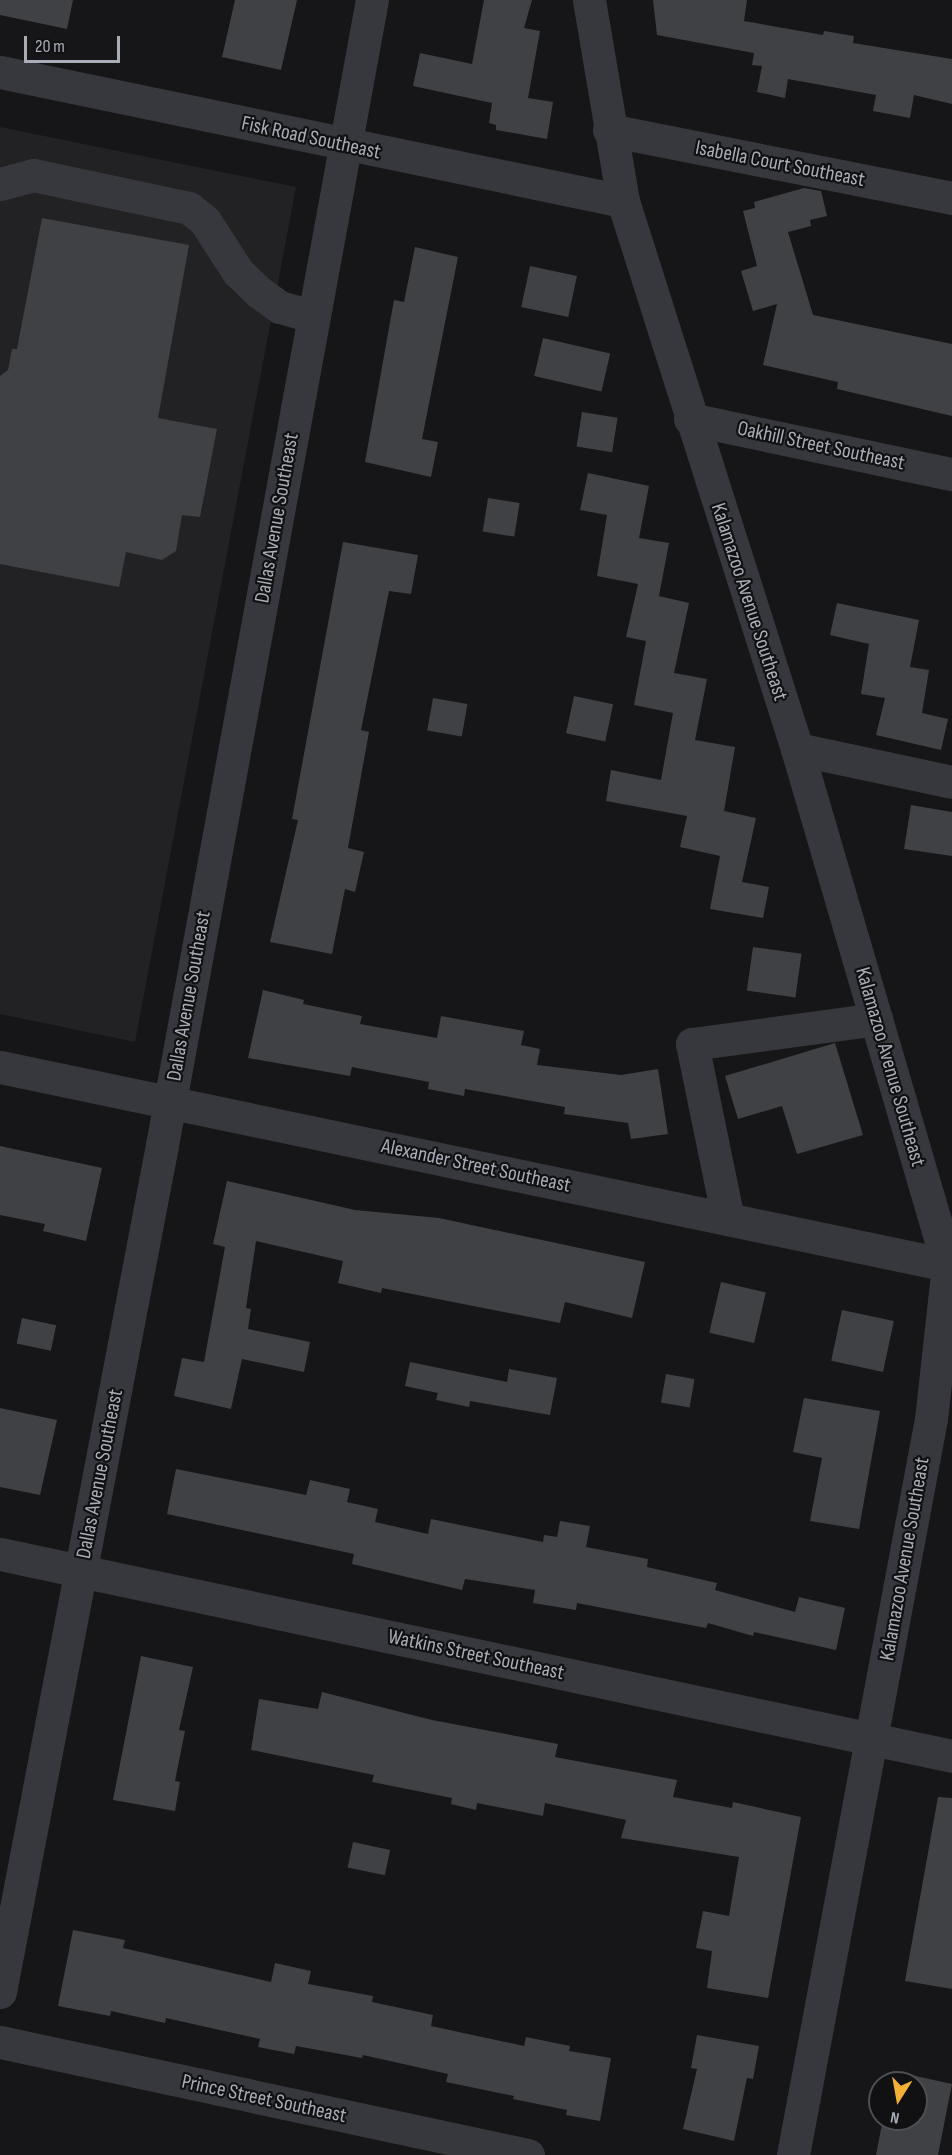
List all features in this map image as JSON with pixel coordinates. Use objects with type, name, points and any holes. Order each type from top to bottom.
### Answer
[{"type":"street","name":"Dallas Avenue Southeast","points":[[0,1992],[170,1103],[372,0]]},
{"type":"street","name":"Kalamazoo Avenue Southeast","points":[[589,0],[609,130],[623,201],[796,749],[950,1265],[931,1419],[793,2155]]},
{"type":"street","name":"Fisk Road Southeast","points":[[0,72],[623,201]]},
{"type":"street","name":"Isabella Court Southeast","points":[[609,130],[952,198]]},
{"type":"street","points":[[0,184],[33,175],[189,208],[205,221],[238,272],[259,292],[280,307],[314,317]]},
{"type":"street","name":"Oakhill Street Southeast","points":[[690,419],[952,474]]},
{"type":"street","points":[[796,749],[952,782]]},
{"type":"street","points":[[728,1219],[692,1044],[876,1019]]},
{"type":"street","name":"Alexander Street Southeast","points":[[0,1067],[950,1265]]},
{"type":"street","name":"Watkins Street Southeast","points":[[0,1554],[952,1756]]},
{"type":"street","name":"Prince Street Southeast","points":[[0,2042],[528,2155]]},
{"type":"shaded area","points":[[0,127],[296,187],[135,1042],[0,1014]]},
{"type":"building","points":[[0,0],[73,0],[67,29],[0,15]]},
{"type":"building","points":[[235,0],[297,0],[281,70],[222,57]]},
{"type":"building","points":[[484,0],[532,0],[524,28],[540,31],[528,98],[553,102],[547,139],[496,130],[496,125],[489,123],[492,103],[413,86],[420,53],[472,64]]},
{"type":"building","points":[[653,0],[747,0],[744,21],[823,35],[824,31],[854,36],[853,43],[952,59],[952,104],[914,95],[910,118],[873,111],[876,95],[788,79],[785,98],[757,92],[762,66],[752,65],[754,53],[657,35]]},
{"type":"building","points":[[804,188],[821,191],[827,216],[810,220],[811,226],[788,232],[813,315],[952,344],[952,416],[837,389],[838,382],[763,365],[777,304],[753,311],[741,271],[757,266],[743,211],[755,208],[754,202]]},
{"type":"building","points":[[42,218],[189,245],[158,418],[217,429],[200,517],[182,515],[176,551],[162,560],[126,552],[119,587],[0,564],[0,376],[8,370],[12,349],[17,349]]},
{"type":"building","points":[[415,247],[458,257],[422,439],[438,442],[431,477],[365,462],[394,300],[404,302]]},
{"type":"building","points":[[530,266],[577,276],[568,317],[521,307]]},
{"type":"building","points":[[543,338],[610,354],[601,392],[534,376]]},
{"type":"building","points":[[582,412],[618,418],[612,452],[577,447]]},
{"type":"building","points":[[588,473],[649,486],[639,538],[669,543],[659,596],[689,603],[674,673],[707,679],[695,740],[735,747],[724,811],[756,818],[742,882],[769,887],[763,918],[710,909],[720,856],[680,847],[687,816],[606,801],[611,770],[661,780],[673,713],[634,705],[646,641],[626,637],[638,584],[597,576],[607,515],[580,510]]},
{"type":"building","points":[[488,498],[520,503],[514,537],[483,532]]},
{"type":"building","points":[[343,542],[418,555],[411,594],[389,591],[361,730],[369,732],[348,848],[364,852],[355,892],[345,889],[332,954],[270,942],[298,820],[292,819]]},
{"type":"building","points":[[837,603],[919,620],[910,667],[929,670],[922,713],[948,719],[941,750],[876,735],[885,698],[861,694],[869,644],[830,635]]},
{"type":"building","points":[[574,696],[613,704],[605,741],[566,733]]},
{"type":"building","points":[[433,698],[467,704],[462,737],[427,730]]},
{"type":"building","points":[[911,805],[952,812],[952,856],[904,849]]},
{"type":"building","points":[[753,947],[802,954],[795,997],[747,991]]},
{"type":"building","points":[[263,990],[304,1000],[303,1004],[362,1016],[360,1024],[437,1038],[441,1016],[524,1031],[521,1045],[540,1049],[537,1065],[621,1075],[658,1069],[668,1134],[631,1139],[628,1123],[564,1114],[565,1107],[465,1089],[464,1096],[428,1089],[429,1082],[352,1067],[350,1076],[248,1058]]},
{"type":"building","points":[[835,1043],[863,1135],[797,1154],[782,1106],[738,1119],[725,1076]]},
{"type":"building","points":[[0,1146],[102,1168],[86,1241],[43,1231],[45,1224],[0,1215]]},
{"type":"building","points":[[227,1181],[355,1210],[439,1218],[645,1262],[632,1318],[565,1302],[560,1323],[382,1288],[381,1293],[338,1283],[343,1261],[256,1241],[246,1308],[251,1309],[248,1329],[310,1342],[304,1372],[242,1359],[231,1409],[174,1396],[182,1358],[204,1362],[225,1247],[213,1244]]},
{"type":"building","points":[[721,1282],[766,1292],[754,1343],[709,1333]]},
{"type":"building","points":[[842,1310],[894,1321],[883,1372],[831,1361]]},
{"type":"building","points":[[22,1318],[56,1325],[51,1351],[17,1343]]},
{"type":"building","points":[[410,1362],[507,1382],[509,1369],[557,1378],[550,1415],[470,1401],[469,1407],[436,1400],[438,1393],[405,1386]]},
{"type":"building","points":[[666,1374],[695,1379],[690,1408],[661,1403]]},
{"type":"building","points":[[804,1398],[880,1411],[859,1529],[810,1521],[822,1458],[793,1452]]},
{"type":"building","points":[[0,1408],[57,1420],[40,1495],[0,1487]]},
{"type":"building","points":[[176,1469],[306,1495],[310,1480],[350,1489],[347,1502],[378,1509],[375,1522],[428,1534],[431,1519],[543,1542],[544,1535],[557,1537],[560,1521],[590,1526],[586,1547],[648,1559],[647,1567],[717,1583],[715,1590],[795,1612],[799,1597],[845,1608],[836,1650],[754,1632],[753,1636],[708,1623],[706,1628],[577,1603],[576,1610],[533,1603],[535,1590],[465,1579],[462,1590],[352,1564],[354,1554],[167,1514]]},
{"type":"building","points":[[141,1656],[193,1667],[179,1730],[185,1731],[175,1781],[180,1782],[175,1811],[113,1800]]},
{"type":"building","points":[[322,1692],[432,1720],[558,1744],[555,1757],[677,1780],[673,1797],[732,1808],[733,1802],[801,1817],[768,1998],[707,1988],[712,1951],[696,1948],[703,1911],[729,1916],[739,1857],[621,1838],[626,1820],[545,1803],[543,1816],[477,1803],[476,1810],[451,1804],[452,1798],[372,1782],[374,1775],[251,1750],[259,1699],[318,1709]]},
{"type":"building","points":[[938,1797],[952,1798],[952,1989],[905,1981]]},
{"type":"building","points":[[353,1842],[390,1850],[385,1875],[348,1867]]},
{"type":"building","points":[[73,1930],[125,1940],[123,1948],[271,1982],[275,1963],[311,1971],[308,1984],[373,1996],[372,2002],[433,2015],[431,2026],[524,2046],[526,2037],[570,2046],[569,2051],[611,2058],[600,2121],[566,2115],[567,2110],[513,2099],[514,2096],[446,2082],[448,2074],[363,2055],[362,2058],[296,2046],[294,2054],[258,2047],[260,2039],[166,2018],[165,2023],[111,2011],[110,2016],[58,2006]]},
{"type":"building","points":[[697,2035],[759,2046],[753,2079],[747,2078],[734,2141],[683,2129],[697,2069],[691,2068]]},
{"type":"building","points":[[928,2079],[952,2084],[938,2155],[876,2155],[881,2131],[928,2131]]}]
